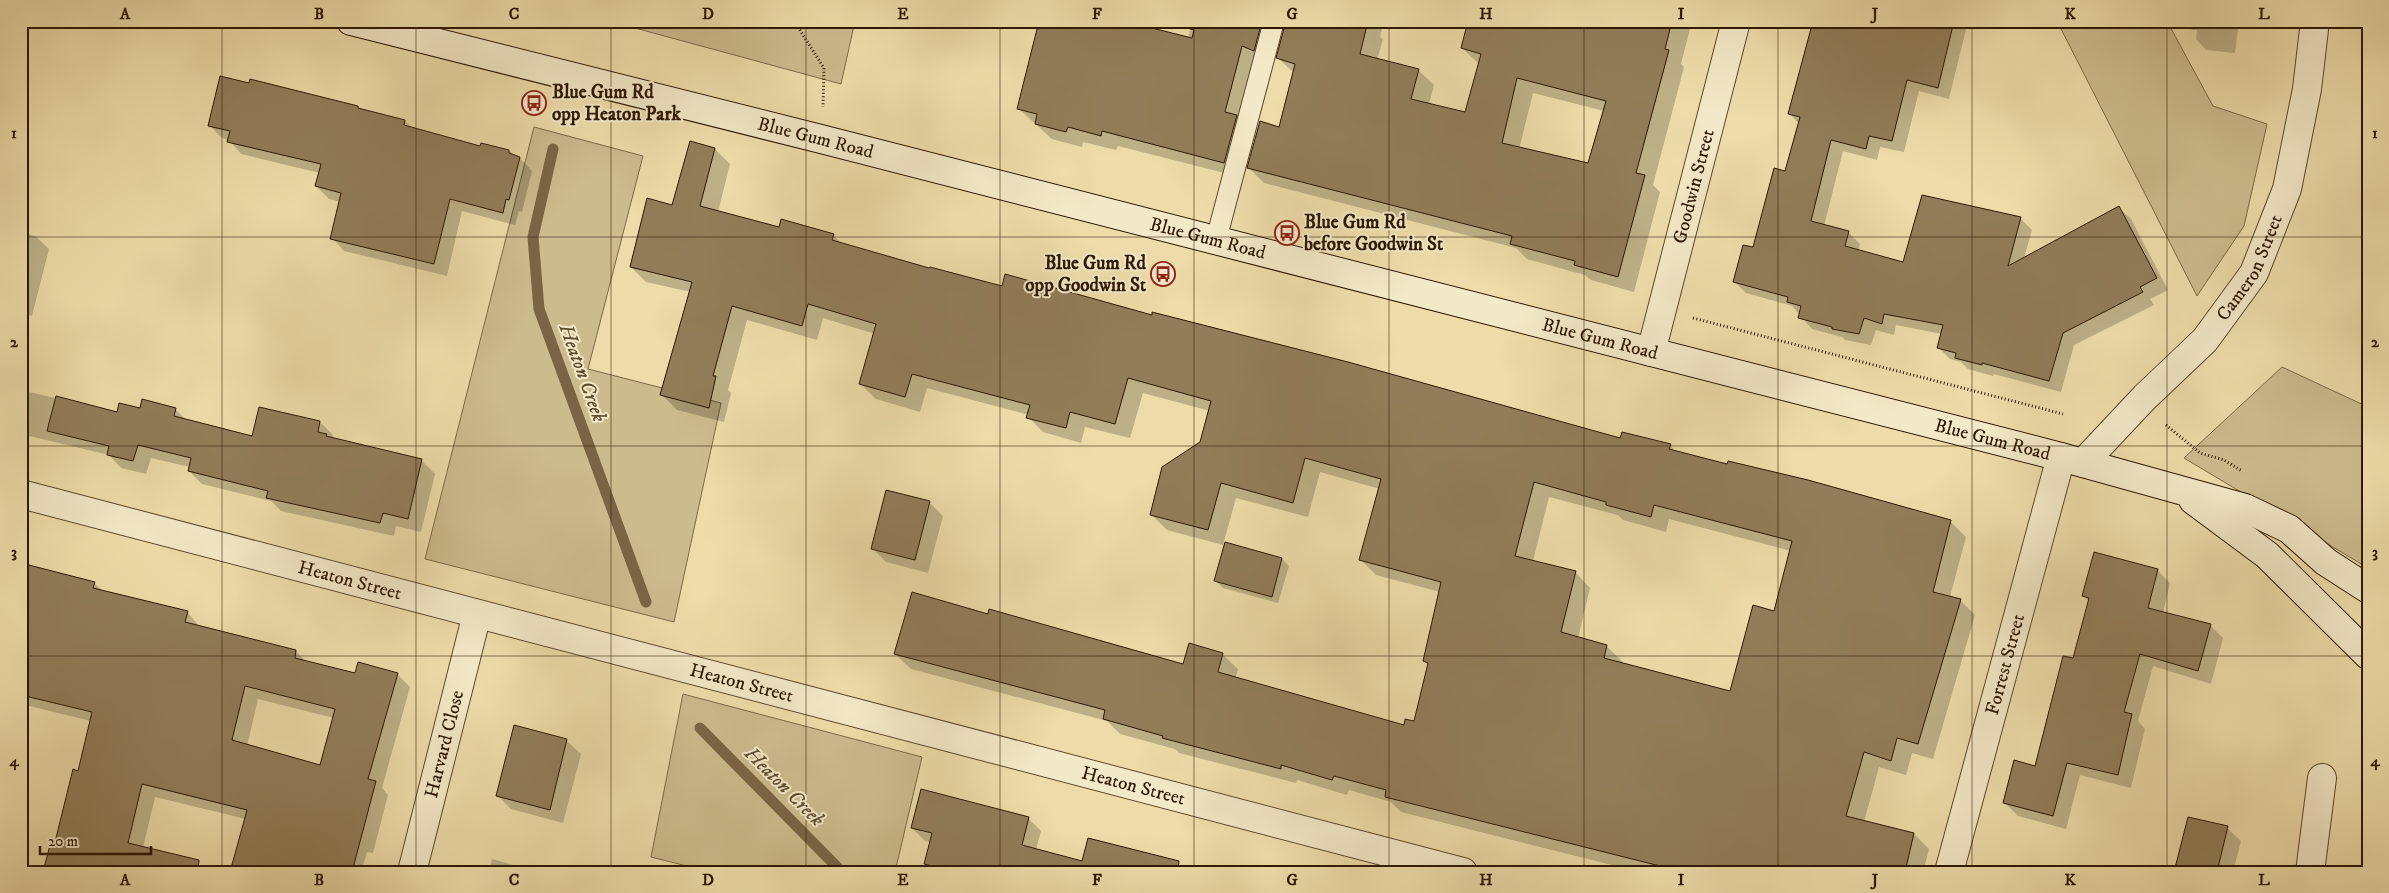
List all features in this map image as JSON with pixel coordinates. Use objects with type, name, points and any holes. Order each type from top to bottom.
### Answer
[{"type":"street","name":"Blue Gum Road","points":[[351,21],[821,139],[2072,460],[2245,508],[2288,529],[2326,562],[2368,589]]},
{"type":"street","name":"Goodwin Street","points":[[1651,352],[1736,21]]},
{"type":"street","name":"Cameron Street","points":[[2072,460],[2145,397],[2205,340],[2254,273],[2287,189],[2307,89],[2315,21]]},
{"type":"street","name":"Forrest Street","points":[[1949,872],[2072,460]]},
{"type":"street","name":"Blue Gum Road","points":[[2180,490],[2266,555],[2368,655]]},
{"type":"street","name":"Heaton Street","points":[[21,494],[1463,872]]},
{"type":"street","name":"Harvard Close","points":[[412,872],[477,614]]},
{"type":"street","points":[[2310,872],[2322,778]]},
{"type":"lane","points":[[1216,240],[1274,21]]},
{"type":"path","points":[[794,21],[824,68],[821,139]]},
{"type":"path","points":[[1684,316],[2063,414]]},
{"type":"shaded area","points":[[629,21],[855,21],[841,84],[635,28]]},
{"type":"shaded area","points":[[2057,21],[2167,21],[2213,106],[2267,124],[2244,226],[2197,296]]},
{"type":"shaded area","points":[[534,127],[643,156],[588,369],[721,403],[674,622],[425,559]]},
{"type":"shaded area","points":[[2282,367],[2368,407],[2368,568],[2184,458]]},
{"type":"shaded area","points":[[683,694],[922,757],[895,872],[711,872],[651,857]]},
{"type":"building","points":[[1039,21],[1124,21],[1192,38],[1194,30],[1183,27],[1183,21],[1262,21],[1254,51],[1242,46],[1225,112],[1237,115],[1224,163],[1102,131],[1101,136],[1068,127],[1066,132],[1035,124],[1037,114],[1017,109]]},
{"type":"building","points":[[1286,21],[1368,21],[1360,54],[1419,69],[1411,99],[1465,112],[1481,54],[1461,48],[1468,21],[1672,21],[1665,49],[1669,50],[1636,173],[1645,175],[1618,277],[1574,265],[1575,261],[1510,244],[1512,236],[1247,168],[1260,121],[1279,127],[1295,64],[1276,58]],"holes":[[[1517,78],[1606,101],[1588,163],[1502,143]]]},
{"type":"building","points":[[1813,21],[1954,21],[1938,88],[1907,80],[1892,141],[1869,136],[1866,149],[1831,140],[1811,221],[1849,231],[1845,246],[1903,262],[1922,195],[2021,217],[2008,266],[2119,206],[2157,278],[2140,287],[2143,292],[2063,333],[2049,381],[1982,363],[1982,365],[1955,358],[1956,353],[1937,348],[1943,325],[1884,314],[1882,324],[1864,318],[1859,334],[1832,329],[1832,327],[1798,318],[1801,306],[1787,302],[1788,297],[1733,282],[1743,245],[1753,247],[1774,168],[1785,171],[1800,117],[1788,114]]},
{"type":"building","points":[[220,76],[249,83],[250,79],[358,106],[358,108],[405,120],[404,125],[480,146],[481,143],[509,150],[509,153],[520,157],[509,200],[506,199],[503,213],[450,199],[434,264],[330,239],[341,193],[315,186],[321,164],[227,142],[230,131],[208,126]]},
{"type":"building","points":[[690,141],[715,148],[700,206],[779,227],[781,219],[834,234],[832,240],[929,268],[1002,286],[1005,274],[1152,315],[1152,312],[1348,362],[1620,438],[1622,432],[1671,444],[1669,449],[1727,464],[1728,461],[1808,480],[1951,520],[1933,592],[1961,599],[1918,744],[1897,738],[1891,761],[1864,752],[1846,816],[1914,833],[1905,872],[1684,872],[1385,797],[1386,790],[1334,776],[1332,780],[1281,765],[1281,769],[1162,738],[1163,736],[1103,719],[1105,710],[894,654],[912,592],[988,614],[989,609],[1183,664],[1189,643],[1223,653],[1218,672],[1404,725],[1405,719],[1414,721],[1428,663],[1423,661],[1441,582],[1359,560],[1381,479],[1305,458],[1293,503],[1221,483],[1208,530],[1150,515],[1162,467],[1200,442],[1211,401],[1128,378],[1115,424],[1070,412],[1066,428],[1026,418],[1030,405],[912,374],[905,397],[859,384],[876,324],[808,304],[802,326],[732,306],[713,376],[716,376],[709,408],[660,395],[692,282],[630,267],[647,198],[672,205]],"holes":[[[1534,482],[1606,502],[1606,505],[1651,517],[1654,505],[1792,541],[1774,611],[1753,605],[1730,691],[1604,658],[1607,645],[1561,632],[1576,571],[1515,556]]]},
{"type":"building","points":[[56,396],[117,412],[119,403],[140,408],[142,399],[176,408],[174,416],[252,436],[259,407],[320,421],[318,432],[327,434],[326,436],[422,459],[408,519],[383,513],[380,523],[266,498],[268,491],[188,471],[191,458],[138,445],[133,461],[107,455],[109,446],[47,431]]},
{"type":"building","points":[[886,490],[930,501],[915,560],[871,549]]},
{"type":"building","points":[[1225,542],[1282,558],[1272,597],[1214,581]]},
{"type":"building","points":[[2094,552],[2158,569],[2148,608],[2211,624],[2198,671],[2140,654],[2124,712],[2132,714],[2118,775],[2067,763],[2053,816],[2003,803],[2014,760],[2035,766],[2063,656],[2073,658],[2089,598],[2082,596]]},
{"type":"building","points":[[21,563],[95,582],[93,588],[188,611],[185,622],[296,650],[295,658],[355,673],[358,662],[398,673],[368,779],[376,781],[352,872],[230,872],[247,810],[142,784],[128,843],[199,860],[198,872],[43,872],[51,841],[55,842],[73,769],[78,771],[92,712],[21,695]],"holes":[[[245,686],[335,709],[320,765],[232,740]]]},
{"type":"building","points":[[514,725],[567,739],[550,810],[496,796]]},
{"type":"building","points":[[921,789],[1029,817],[1022,845],[1082,861],[1088,838],[1179,861],[1178,872],[954,872],[924,864],[932,833],[911,828]]},
{"type":"building","points":[[2188,817],[2228,826],[2217,872],[2174,872]]},
{"type":"waterway","name":"Heaton Creek","points":[[553,149],[533,237],[539,309],[646,602]]},
{"type":"waterway","name":"Heaton Creek","points":[[700,728],[842,872]]},
{"type":"place","name":"Blue Gum Rd opp Heaton Park","points":[[534,103]]},
{"type":"place","name":"Blue Gum Rd before Goodwin St","points":[[1287,233]]},
{"type":"place","name":"Blue Gum Rd opp Goodwin St","points":[[1163,274]]}]
